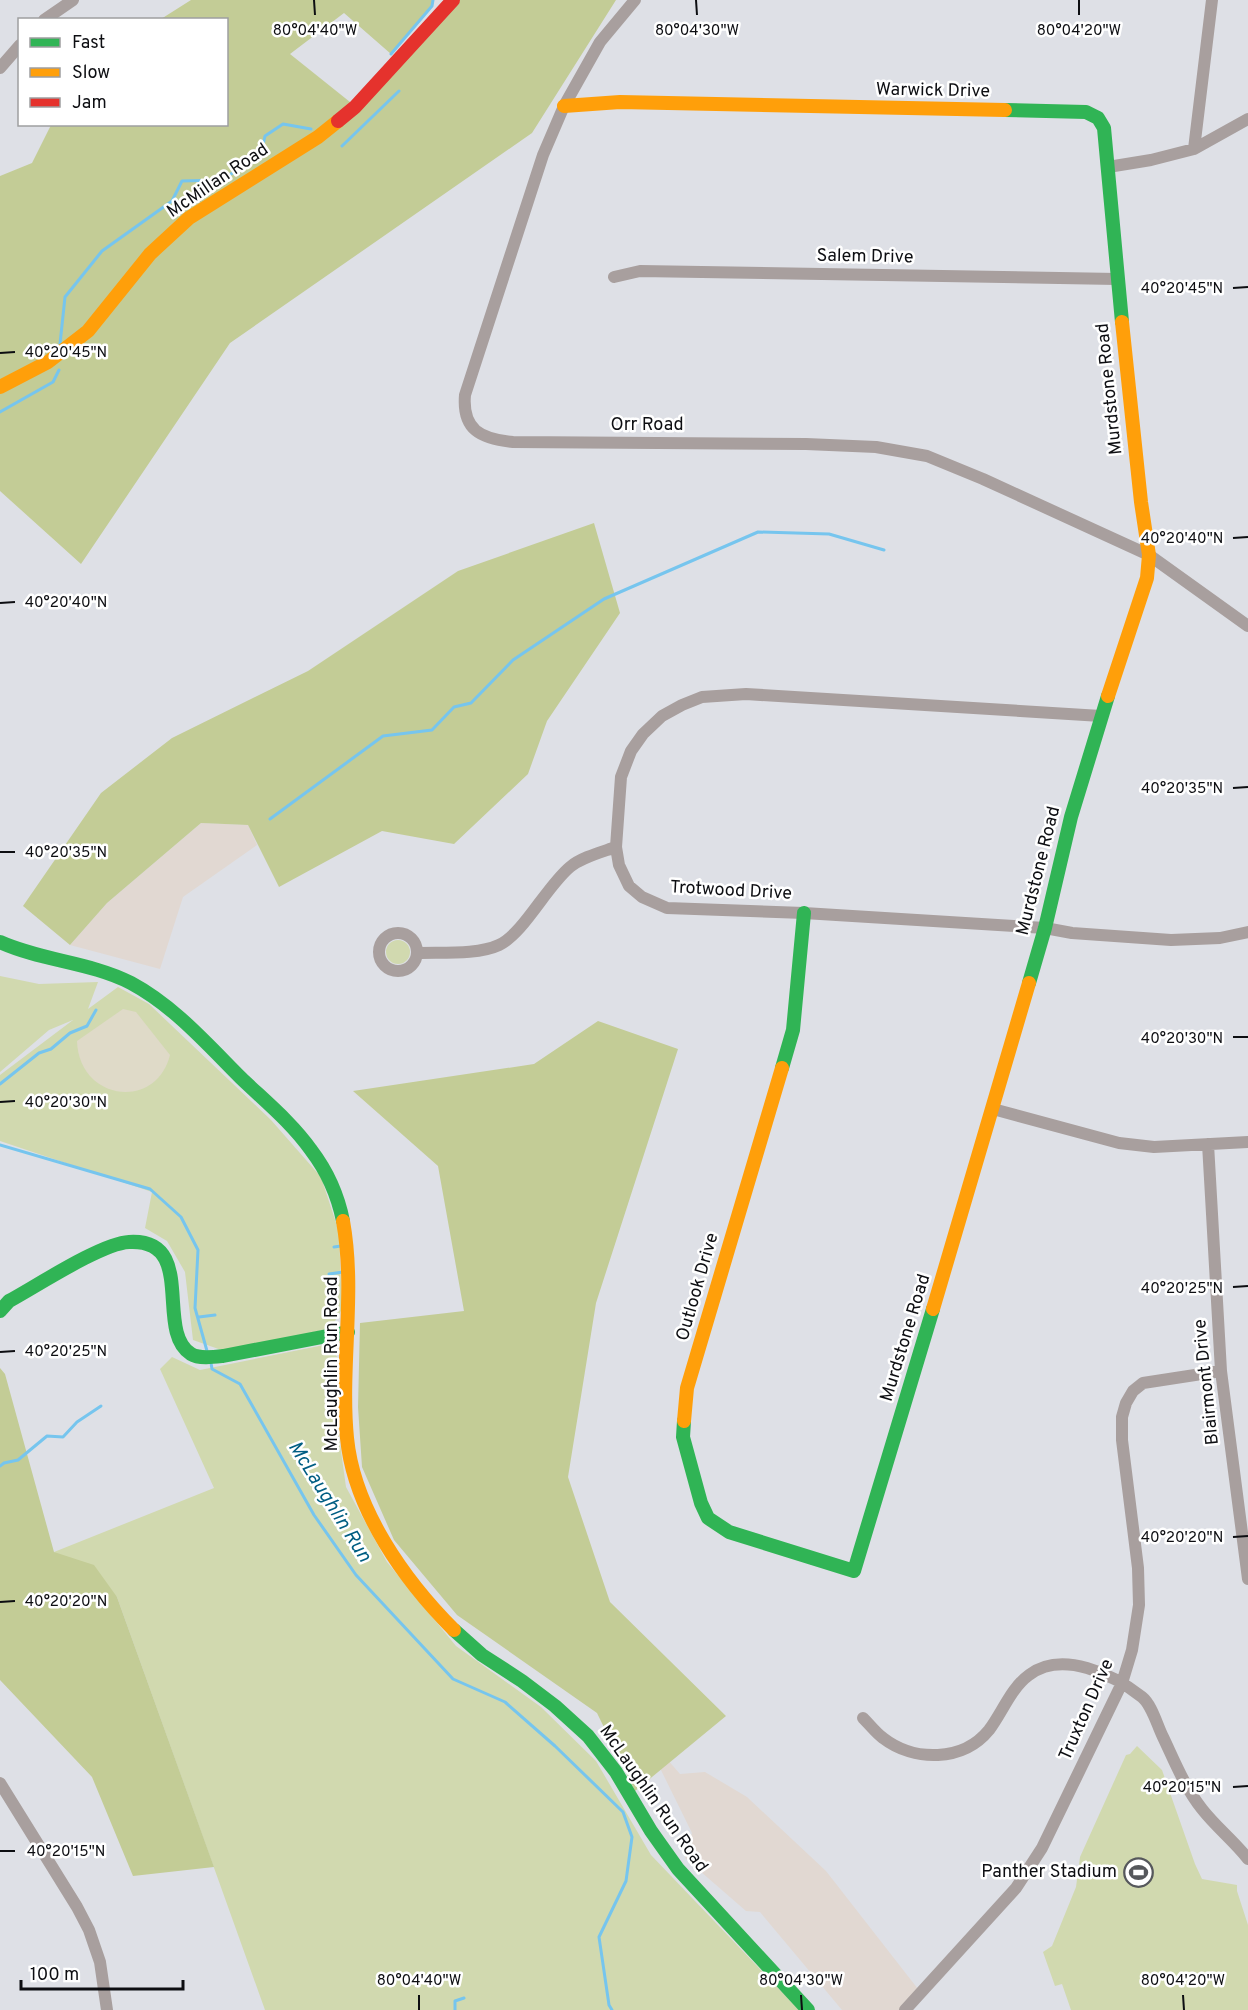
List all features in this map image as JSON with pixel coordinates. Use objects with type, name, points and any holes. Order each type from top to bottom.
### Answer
[{"type":"street","points":[[47,18],[73,0]]},
{"type":"street","name":"McMillan Road","points":[[0,387],[48,362],[88,331],[150,254],[189,218],[318,137],[355,106],[453,0]]},
{"type":"street","name":"Orr Road","points":[[635,0],[600,42],[564,106],[543,155],[465,395],[464,409],[470,426],[482,435],[513,442],[806,444],[876,447],[927,456],[983,479],[1149,555],[1248,626]]},
{"type":"street","points":[[1194,149],[1212,0]]},
{"type":"street","points":[[0,68],[18,47]]},
{"type":"street","name":"Warwick Drive","points":[[564,106],[620,102],[1086,112],[1098,118],[1104,128],[1108,167]]},
{"type":"street","points":[[1108,167],[1151,160],[1194,149],[1248,118]]},
{"type":"street","name":"Murdstone Road","points":[[854,1571],[993,1109],[1045,928],[1071,817],[1101,716],[1147,578],[1149,555],[1141,502],[1117,279],[1108,167]]},
{"type":"street","name":"Salem Drive","points":[[614,277],[633,271],[1117,279]]},
{"type":"street","name":"Trotwood Drive","points":[[1101,716],[746,694],[702,697],[662,716],[643,734],[631,751],[621,777],[616,847],[620,865],[629,886],[642,897],[667,908],[804,913],[1045,928],[1072,933],[1171,940],[1220,938],[1248,932]]},
{"type":"street","points":[[417,953],[478,950],[498,946],[511,938],[549,889],[572,865],[616,847]]},
{"type":"street","name":"Outlook Drive","points":[[804,913],[793,1030],[687,1388],[683,1437],[701,1503],[708,1518],[729,1532],[854,1571]]},
{"type":"street","name":"McLaughlin Run Road","points":[[0,942],[24,953],[99,971],[129,982],[144,991],[177,1016],[302,1139],[331,1183],[347,1235],[350,1265],[346,1424],[350,1459],[365,1505],[388,1547],[435,1609],[467,1642],[563,1711],[585,1733],[617,1773],[668,1857],[808,2010]]},
{"type":"street","points":[[993,1109],[1119,1143],[1154,1147],[1248,1142]]},
{"type":"street","name":"Blairmont Drive","points":[[1208,1144],[1221,1371],[1248,1579]]},
{"type":"street","points":[[0,1311],[9,1301],[97,1253],[126,1242],[139,1242],[154,1247],[166,1262],[171,1274],[179,1333],[183,1345],[190,1354],[216,1356],[348,1332]]},
{"type":"street","name":"Truxton Drive","points":[[905,2010],[1017,1888],[1042,1848],[1122,1683],[1132,1650],[1139,1605],[1138,1568],[1122,1440],[1122,1417],[1126,1402],[1133,1390],[1143,1383],[1221,1371]]},
{"type":"street","points":[[863,1718],[882,1738],[903,1750],[922,1755],[950,1754],[974,1745],[988,1731],[1017,1687],[1029,1674],[1053,1664],[1077,1665],[1122,1683],[1144,1699],[1177,1766],[1201,1808],[1248,1859]]},
{"type":"street","points":[[0,1783],[89,1930],[100,1962],[107,2010]]},
{"type":"shaded area","points":[[201,823],[248,825],[257,845],[183,897],[160,969],[70,945],[107,903]]},
{"type":"shaded area","points":[[667,1759],[680,1774],[705,1772],[747,1797],[826,1871],[918,1989],[899,2010],[842,2010],[760,1912],[746,1911],[685,1858],[692,1833],[659,1766]]},
{"type":"green space","points":[[191,0],[433,0],[432,6],[391,54],[344,13],[290,54],[355,106],[459,0],[616,0],[532,133],[230,343],[81,564],[0,491],[0,176],[32,163],[50,126],[228,126],[228,18],[163,18]]},
{"type":"green space","points":[[594,523],[620,613],[547,721],[528,774],[454,844],[382,831],[279,887],[248,825],[201,823],[107,903],[70,945],[23,906],[101,793],[172,738],[308,671],[458,571]]},
{"type":"green space","points":[[398,940],[407,943],[410,952],[407,961],[398,964],[389,961],[386,952],[389,943]]},
{"type":"green space","points":[[0,976],[39,984],[98,982],[88,1009],[118,987],[149,1004],[271,1120],[321,1177],[339,1232],[342,1309],[331,1328],[227,1352],[193,1340],[185,1272],[167,1241],[145,1228],[152,1192],[0,1141],[0,1075],[73,1020],[49,1030],[0,1072]]},
{"type":"green space","points":[[598,1021],[678,1049],[596,1303],[568,1477],[610,1602],[726,1716],[635,1791],[597,1713],[457,1615],[394,1540],[362,1467],[358,1407],[360,1323],[464,1311],[438,1166],[353,1091],[534,1064]]},
{"type":"green space","points":[[329,1344],[341,1363],[339,1437],[346,1487],[387,1562],[456,1646],[541,1707],[596,1761],[651,1855],[799,2010],[265,2010],[117,1597],[54,1552],[214,1488],[160,1369],[172,1357],[200,1370]]},
{"type":"green space","points":[[0,1368],[5,1374],[54,1552],[94,1565],[117,1597],[214,1867],[133,1876],[92,1777],[0,1680]]},
{"type":"green space","name":"Panther Stadium","points":[[1137,1746],[1162,1770],[1202,1879],[1237,1885],[1248,1925],[1248,2010],[1071,2010],[1062,1984],[1055,1986],[1043,1952],[1052,1946],[1076,1887],[1080,1857],[1126,1755]]},
{"type":"sand","points":[[123,1009],[136,1012],[170,1055],[162,1073],[150,1085],[135,1091],[119,1092],[104,1087],[90,1076],[81,1061],[77,1041]]},
{"type":"waterway","points":[[391,54],[432,6],[433,0]]},
{"type":"waterway","points":[[342,146],[399,91]]},
{"type":"waterway","points":[[60,344],[65,297],[102,251],[172,201],[182,181],[220,180],[260,158],[265,136],[283,124],[311,129]]},
{"type":"waterway","points":[[0,412],[53,382],[59,370]]},
{"type":"waterway","points":[[270,819],[383,736],[432,730],[454,707],[471,703],[513,660],[604,599],[758,532],[829,534],[884,550]]},
{"type":"waterway","points":[[0,1084],[39,1053],[51,1049],[70,1033],[87,1026],[96,1010]]},
{"type":"waterway","name":"McLaughlin Run","points":[[0,1145],[150,1189],[181,1217],[198,1250],[195,1308],[207,1351]]},
{"type":"waterway","points":[[334,1247],[341,1246]]},
{"type":"waterway","points":[[329,1274],[343,1272]]},
{"type":"waterway","points":[[199,1317],[215,1315]]},
{"type":"waterway","name":"McLaughlin Run","points":[[211,1363],[212,1369],[240,1384],[314,1515],[356,1575],[453,1679],[505,1702],[555,1746],[623,1812],[632,1837],[626,1881],[599,1937],[609,2005],[612,2010]]},
{"type":"waterway","points":[[0,1466],[18,1460],[47,1436],[63,1437],[77,1422],[101,1406]]},
{"type":"waterway","points":[[455,2010],[455,2001],[464,1998]]},
{"type":"traffic: fast","points":[[1005,110],[1086,112],[1098,118],[1104,128],[1122,322]]},
{"type":"traffic: fast","points":[[1029,983],[1045,928],[1071,817],[1108,696]]},
{"type":"traffic: fast","points":[[782,1068],[793,1030],[804,913]]},
{"type":"traffic: fast","points":[[0,942],[115,976],[147,992],[176,1014],[304,1140],[327,1175],[343,1221]]},
{"type":"traffic: fast","points":[[0,1311],[9,1301],[86,1257],[117,1244],[129,1242],[150,1245],[163,1255],[169,1270],[175,1326],[181,1342],[194,1356],[223,1356],[348,1332]]},
{"type":"traffic: fast","points":[[684,1421],[683,1437],[701,1503],[708,1518],[729,1532],[854,1571],[933,1309]]},
{"type":"traffic: fast","points":[[454,1630],[482,1655],[555,1706],[588,1736],[616,1772],[651,1831],[678,1869],[808,2010]]},
{"type":"traffic: slow","points":[[564,106],[620,102],[1005,110]]},
{"type":"traffic: slow","points":[[0,387],[48,362],[88,331],[150,254],[189,218],[318,137],[338,121]]},
{"type":"traffic: slow","points":[[1108,696],[1147,578],[1149,555],[1141,502],[1122,322]]},
{"type":"traffic: slow","points":[[933,1309],[1029,983]]},
{"type":"traffic: slow","points":[[684,1421],[687,1388],[782,1068]]},
{"type":"traffic: slow","points":[[343,1221],[348,1275],[345,1411],[352,1465],[360,1491],[385,1543],[400,1567],[454,1630]]},
{"type":"traffic: jam","points":[[338,121],[355,107],[453,0]]},
{"type":"place","name":"Panther Stadium","points":[[1138,1872]]}]
